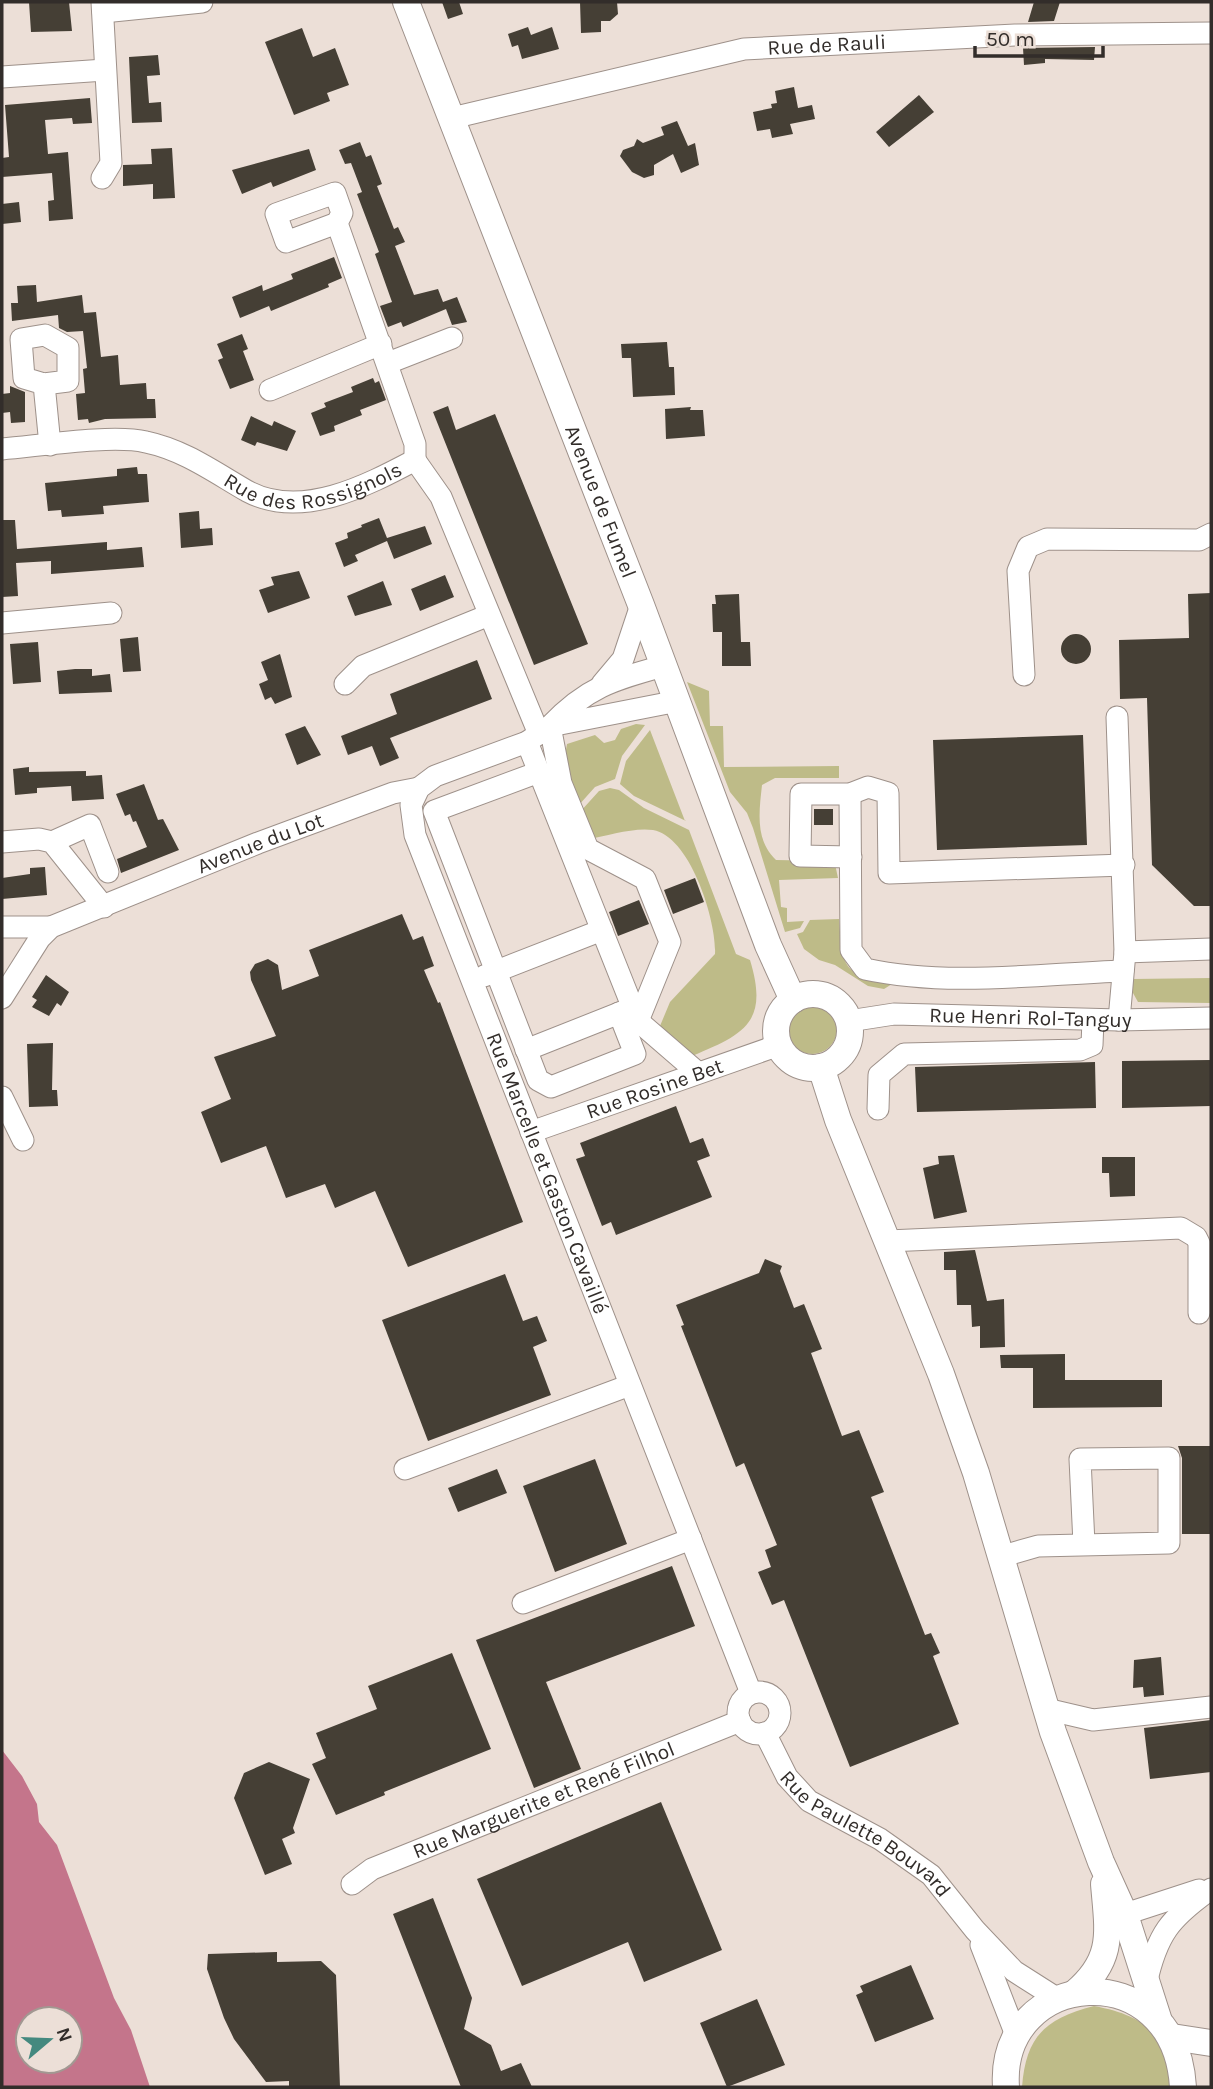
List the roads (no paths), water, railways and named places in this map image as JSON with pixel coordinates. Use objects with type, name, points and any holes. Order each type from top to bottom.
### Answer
[{"type":"main road","name":"Avenue de Fumel","points":[[406,2],[678,701],[768,945],[793,1000]]},
{"type":"main road","points":[[815,994],[826,996],[836,1002],[849,1021],[847,1045],[841,1055],[821,1067],[801,1066],[784,1054],[779,1045],[776,1033],[778,1020],[793,1000],[815,994]]},
{"type":"main road","points":[[821,1067],[838,1120],[941,1374],[1003,1556],[1046,1709],[1101,1862],[1116,1917],[1181,2061],[1182,2087]]},
{"type":"main road","points":[[999,2083],[1016,2035],[1040,2009],[1066,1996],[1100,1967],[1116,1917]]},
{"type":"main road","points":[[1066,1996],[1117,1994],[1139,2004],[1165,2028],[1211,2043]]},
{"type":"street","points":[[102,178],[111,163],[102,7],[202,2]]},
{"type":"street","name":"Rue de Rauli","points":[[452,118],[744,49],[1015,35],[1211,33]]},
{"type":"street","points":[[2,78],[105,70]]},
{"type":"street","points":[[337,223],[415,444],[415,460]]},
{"type":"street","points":[[270,390],[384,353],[452,338]]},
{"type":"street","points":[[44,384],[50,445]]},
{"type":"street","name":"Rue des Rossignols","points":[[2,449],[144,441],[183,453],[251,493],[282,501],[320,501],[415,460],[441,497],[539,734]]},
{"type":"street","points":[[1024,675],[1018,571],[1028,547],[1047,539],[1199,540],[1211,534]]},
{"type":"street","points":[[526,1049],[630,1014],[670,942],[645,879],[588,849],[571,830],[539,772],[539,734],[571,705],[602,684],[622,659],[641,605]]},
{"type":"street","points":[[2,622],[111,613]]},
{"type":"street","points":[[345,684],[363,666],[489,615]]},
{"type":"street","points":[[602,684],[663,666]]},
{"type":"street","points":[[419,788],[435,776],[539,734],[678,701]]},
{"type":"street","points":[[1117,717],[1124,865],[1124,961],[1119,1020]]},
{"type":"street","points":[[539,734],[561,783],[571,830],[630,1014],[635,1054],[551,1087],[538,1080],[435,811],[539,772]]},
{"type":"street","points":[[851,857],[800,856],[801,794],[850,794],[868,787],[888,793],[889,873],[1124,865]]},
{"type":"street","name":"Avenue du Lot","points":[[51,927],[393,793],[419,788]]},
{"type":"street","name":"Rue Marcelle et Gaston Cavaillé","points":[[419,788],[411,805],[415,835],[751,1693]]},
{"type":"street","points":[[850,794],[851,950],[865,969],[893,975],[940,978],[1124,961],[1211,949]]},
{"type":"street","points":[[2,842],[39,839],[52,842],[90,825],[108,872]]},
{"type":"street","points":[[52,842],[104,907]]},
{"type":"street","points":[[2,926],[51,927]]},
{"type":"street","points":[[2,998],[40,938],[51,927]]},
{"type":"street","points":[[472,980],[602,930]]},
{"type":"street","points":[[630,1014],[697,1072]]},
{"type":"street","name":"Rue Henri Rol-Tanguy","points":[[849,1021],[894,1014],[1093,1020],[1211,1018]]},
{"type":"street","points":[[878,1109],[878,1075],[904,1054],[1080,1050],[1092,1045],[1093,1020]]},
{"type":"street","name":"Rue Rosine Bet","points":[[531,1132],[779,1045]]},
{"type":"street","points":[[2,1097],[23,1140]]},
{"type":"street","points":[[888,1241],[1181,1228],[1196,1237],[1199,1242],[1199,1313]]},
{"type":"street","points":[[405,1469],[630,1385]]},
{"type":"street","points":[[1003,1556],[1038,1545],[1168,1544],[1169,1458],[1080,1459],[1084,1544]]},
{"type":"street","points":[[523,1602],[691,1539]]},
{"type":"street","points":[[751,1693],[771,1695],[779,1706],[776,1725],[765,1733],[753,1733],[740,1721],[741,1702],[751,1693]]},
{"type":"street","points":[[1046,1709],[1093,1720],[1211,1707]]},
{"type":"street","name":"Rue Marguerite et René Filhol","points":[[352,1884],[372,1868],[740,1721]]},
{"type":"street","name":"Rue Paulette Bouvard","points":[[765,1733],[787,1777],[808,1801],[880,1839],[931,1875],[975,1930],[1014,1971],[1066,1996]]},
{"type":"street","points":[[1116,1917],[1211,1888]]},
{"type":"street","points":[[1146,1984],[1153,1952],[1169,1923],[1211,1888]]},
{"type":"street","name":"Rue Paulette Bouvard","points":[[975,1930],[1016,2035]]}]
